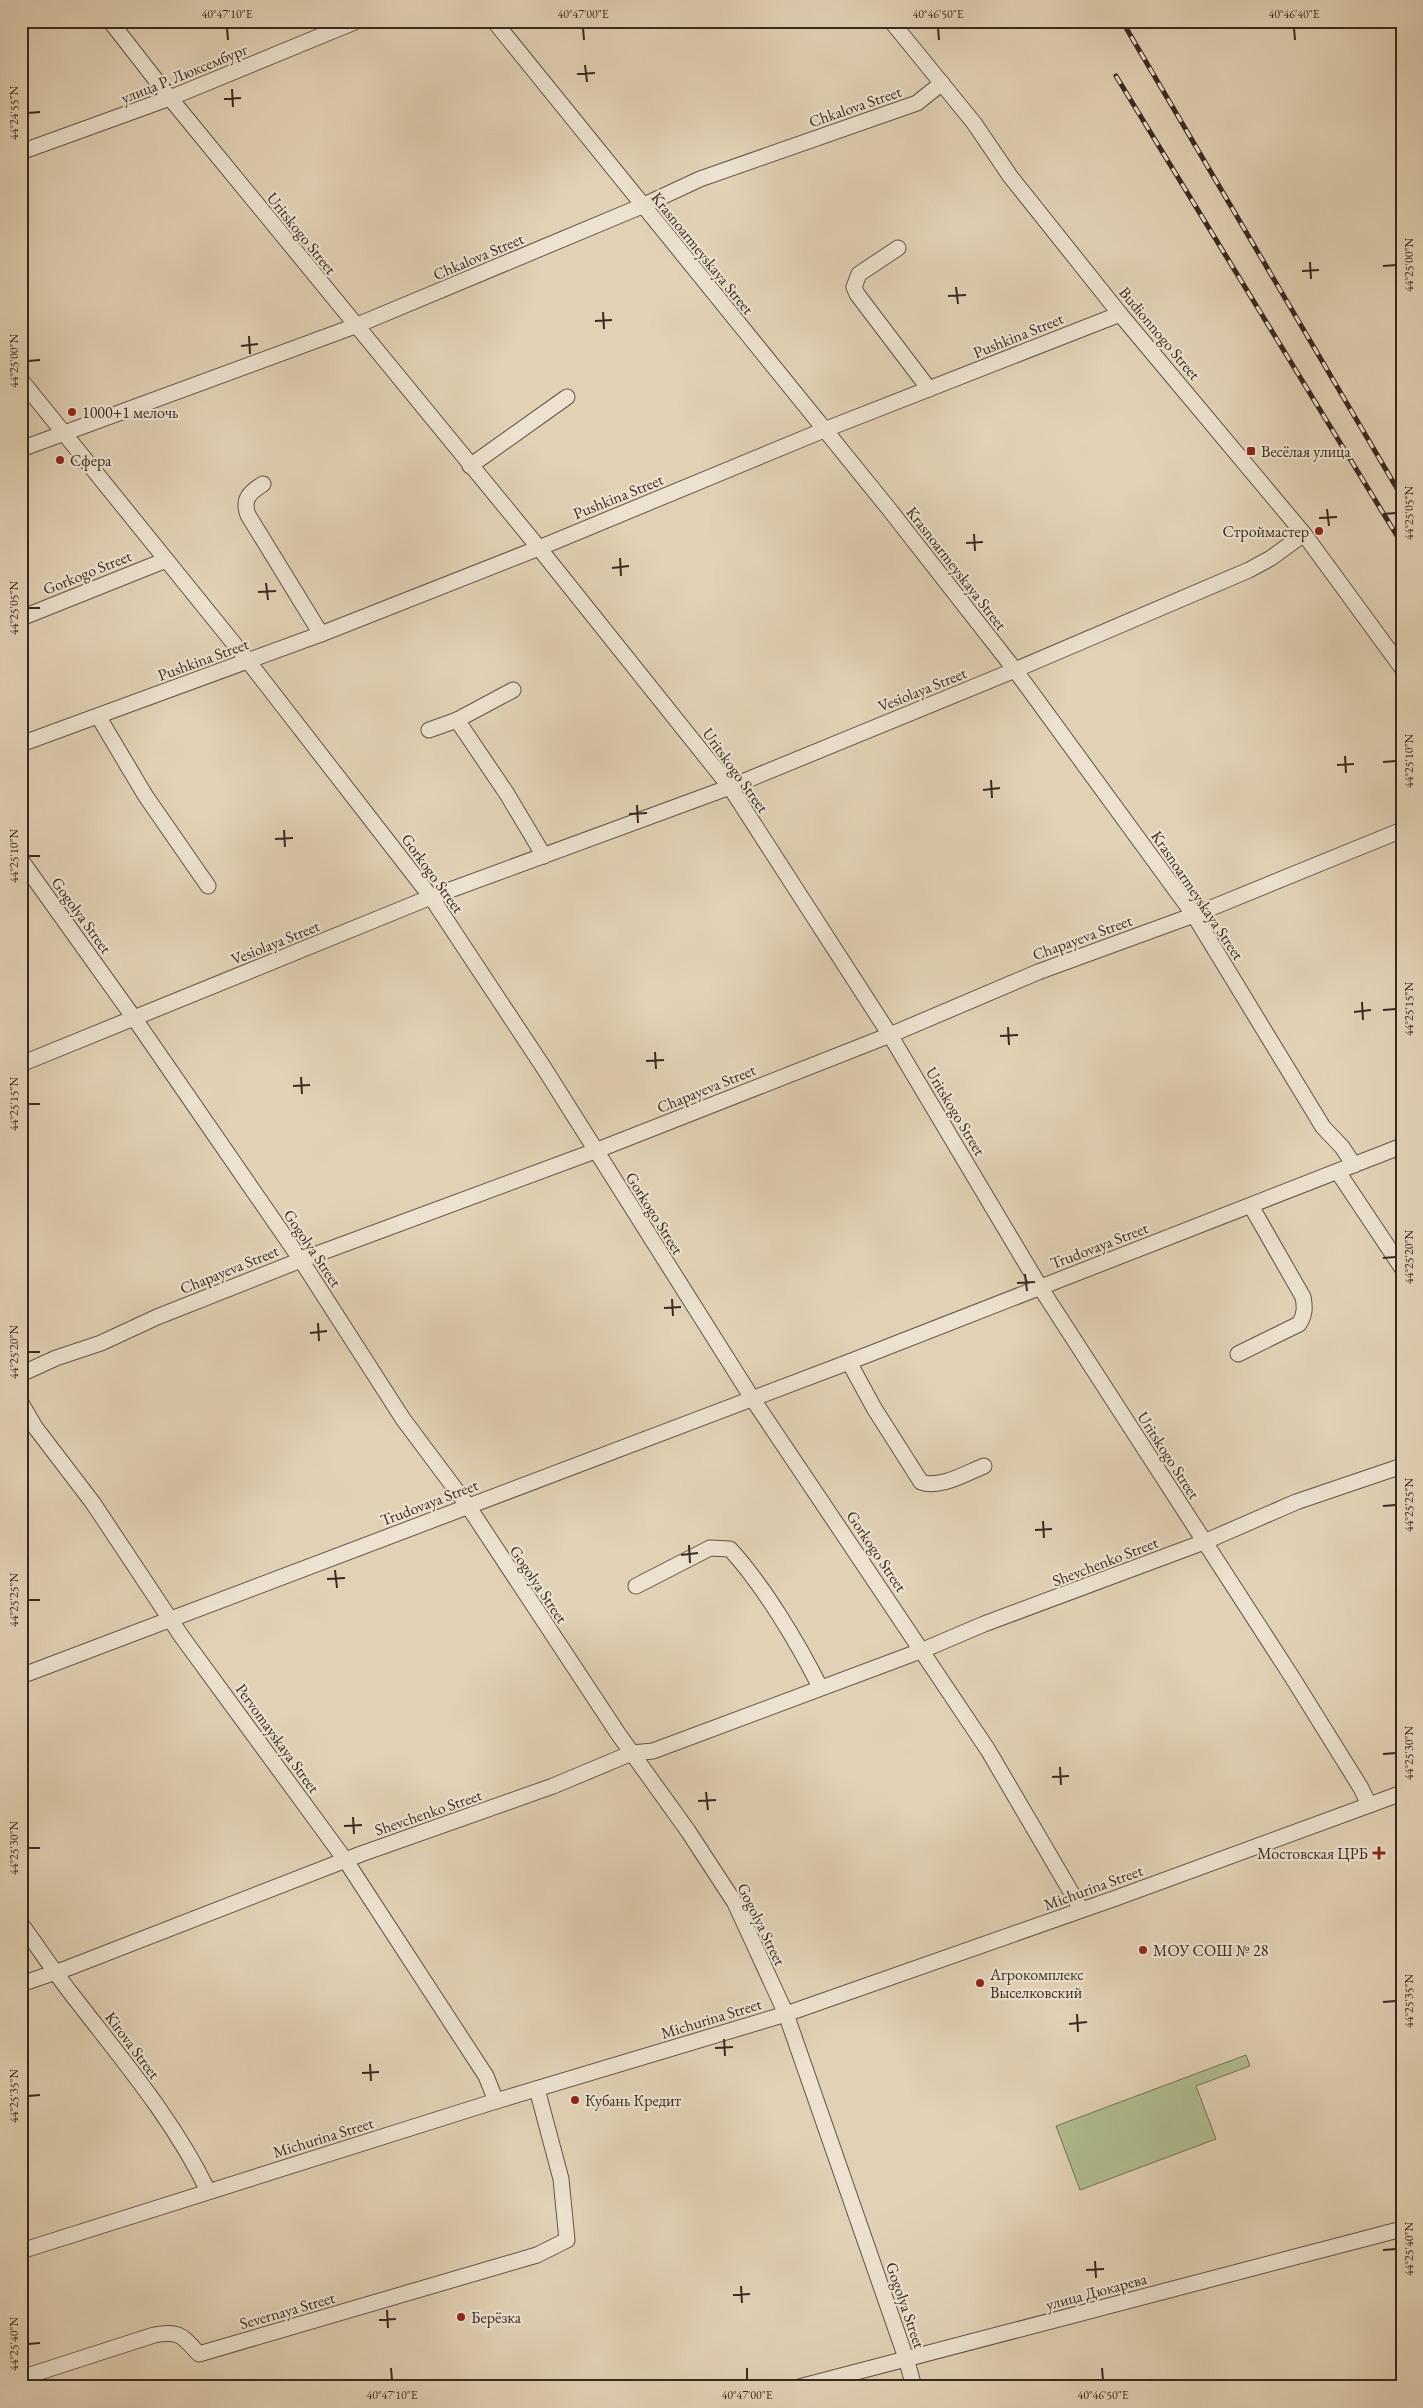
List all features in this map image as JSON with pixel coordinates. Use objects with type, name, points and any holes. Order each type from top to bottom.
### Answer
[{"type":"street","name":"Uritskogo Street","points":[[110,21],[355,326],[539,548],[730,787],[890,1035],[1040,1287],[1292,1678],[1361,1788],[1369,1805]]},
{"type":"street","name":"улица Р. Люксембург","points":[[21,152],[170,98],[357,21]]},
{"type":"street","name":"Krasnoarmeyskaya Street","points":[[494,21],[1015,670],[1194,915],[1323,1127],[1342,1147],[1354,1165]]},
{"type":"street","name":"Budionnogo Street","points":[[891,21],[974,123],[1010,176],[1120,314],[1304,534],[1402,668]]},
{"type":"street","name":"Chkalova Street","points":[[21,449],[355,326],[642,206],[700,179],[917,103],[942,83]]},
{"type":"street","points":[[898,248],[859,274],[854,287],[929,390]]},
{"type":"street","name":"Pushkina Street","points":[[21,744],[320,634],[539,548],[824,430],[1120,314]]},
{"type":"street","name":"Gorkogo Street","points":[[21,380],[248,661],[431,897],[544,1068],[752,1398],[923,1650],[988,1750],[1081,1909]]},
{"type":"street","points":[[470,466],[567,397]]},
{"type":"street","points":[[263,484],[250,492],[246,498],[245,507],[248,515],[320,634]]},
{"type":"street","name":"Vesiolaya Street","points":[[21,1064],[431,897],[730,787],[1015,670],[1249,570],[1271,558],[1304,534]]},
{"type":"street","name":"Gorkogo Street","points":[[21,618],[166,560]]},
{"type":"street","points":[[429,730],[457,720],[513,690]]},
{"type":"street","points":[[98,716],[145,795],[208,886]]},
{"type":"street","points":[[457,720],[507,794],[544,856]]},
{"type":"street","name":"Chapayeva Street","points":[[21,1374],[56,1358],[101,1343],[157,1317],[301,1260],[595,1151],[890,1035],[1038,972],[1194,915],[1402,830]]},
{"type":"street","name":"Gogolya Street","points":[[21,860],[134,1018],[301,1260],[404,1419],[468,1506],[477,1523],[632,1754],[688,1831],[735,1903],[786,2014],[906,2358],[914,2387]]},
{"type":"street","name":"Trudovaya Street","points":[[21,1676],[849,1362],[1402,1146]]},
{"type":"street","points":[[1338,1172],[1402,1268]]},
{"type":"street","points":[[1238,1354],[1299,1324],[1304,1316],[1305,1306],[1303,1297],[1252,1206]]},
{"type":"street","points":[[849,1362],[874,1408],[921,1482],[927,1484],[939,1482],[984,1466]]},
{"type":"street","name":"Pervomayskaya Street","points":[[21,1403],[35,1427],[93,1503],[170,1618],[346,1861],[486,2076],[496,2101]]},
{"type":"street","name":"Shevchenko Street","points":[[21,1984],[346,1861],[553,1786],[632,1754],[652,1751],[923,1650],[984,1624],[1204,1542],[1296,1502],[1402,1466]]},
{"type":"street","points":[[636,1586],[710,1548],[730,1549],[742,1562],[780,1618],[806,1658],[820,1687]]},
{"type":"street","name":"Michurina Street","points":[[21,2251],[496,2101],[786,2014],[1402,1793]]},
{"type":"street","name":"Kirova Street","points":[[21,1924],[122,2058],[175,2133],[208,2191]]},
{"type":"street","name":"Severnaya Street","points":[[21,2378],[154,2335],[172,2332],[184,2338],[199,2354],[536,2255],[567,2240],[561,2179],[537,2089]]},
{"type":"street","name":"улица Дюкарева","points":[[799,2387],[1402,2229]]},
{"type":"green space","points":[[1246,2055],[1250,2066],[1196,2086],[1216,2139],[1080,2190],[1056,2126]]},
{"type":"railway","points":[[1122,21],[1402,497]]},
{"type":"railway","points":[[1116,76],[1402,544]]},
{"type":"place","name":"1000+1 мелочь","points":[[72,412]]},
{"type":"place","name":"Весёлая улица","points":[[1251,451]]},
{"type":"place","name":"Сфера","points":[[60,460]]},
{"type":"place","name":"Строймастер","points":[[1319,531]]},
{"type":"place","name":"Мостовская ЦРБ","points":[[1379,1853]]},
{"type":"place","name":"МОУ СОШ № 28","points":[[1143,1950]]},
{"type":"place","name":"Агрокомплекс Выселковский","points":[[980,1983]]},
{"type":"place","name":"Кубань Кредит","points":[[575,2100]]},
{"type":"place","name":"Берёзка","points":[[461,2317]]}]
